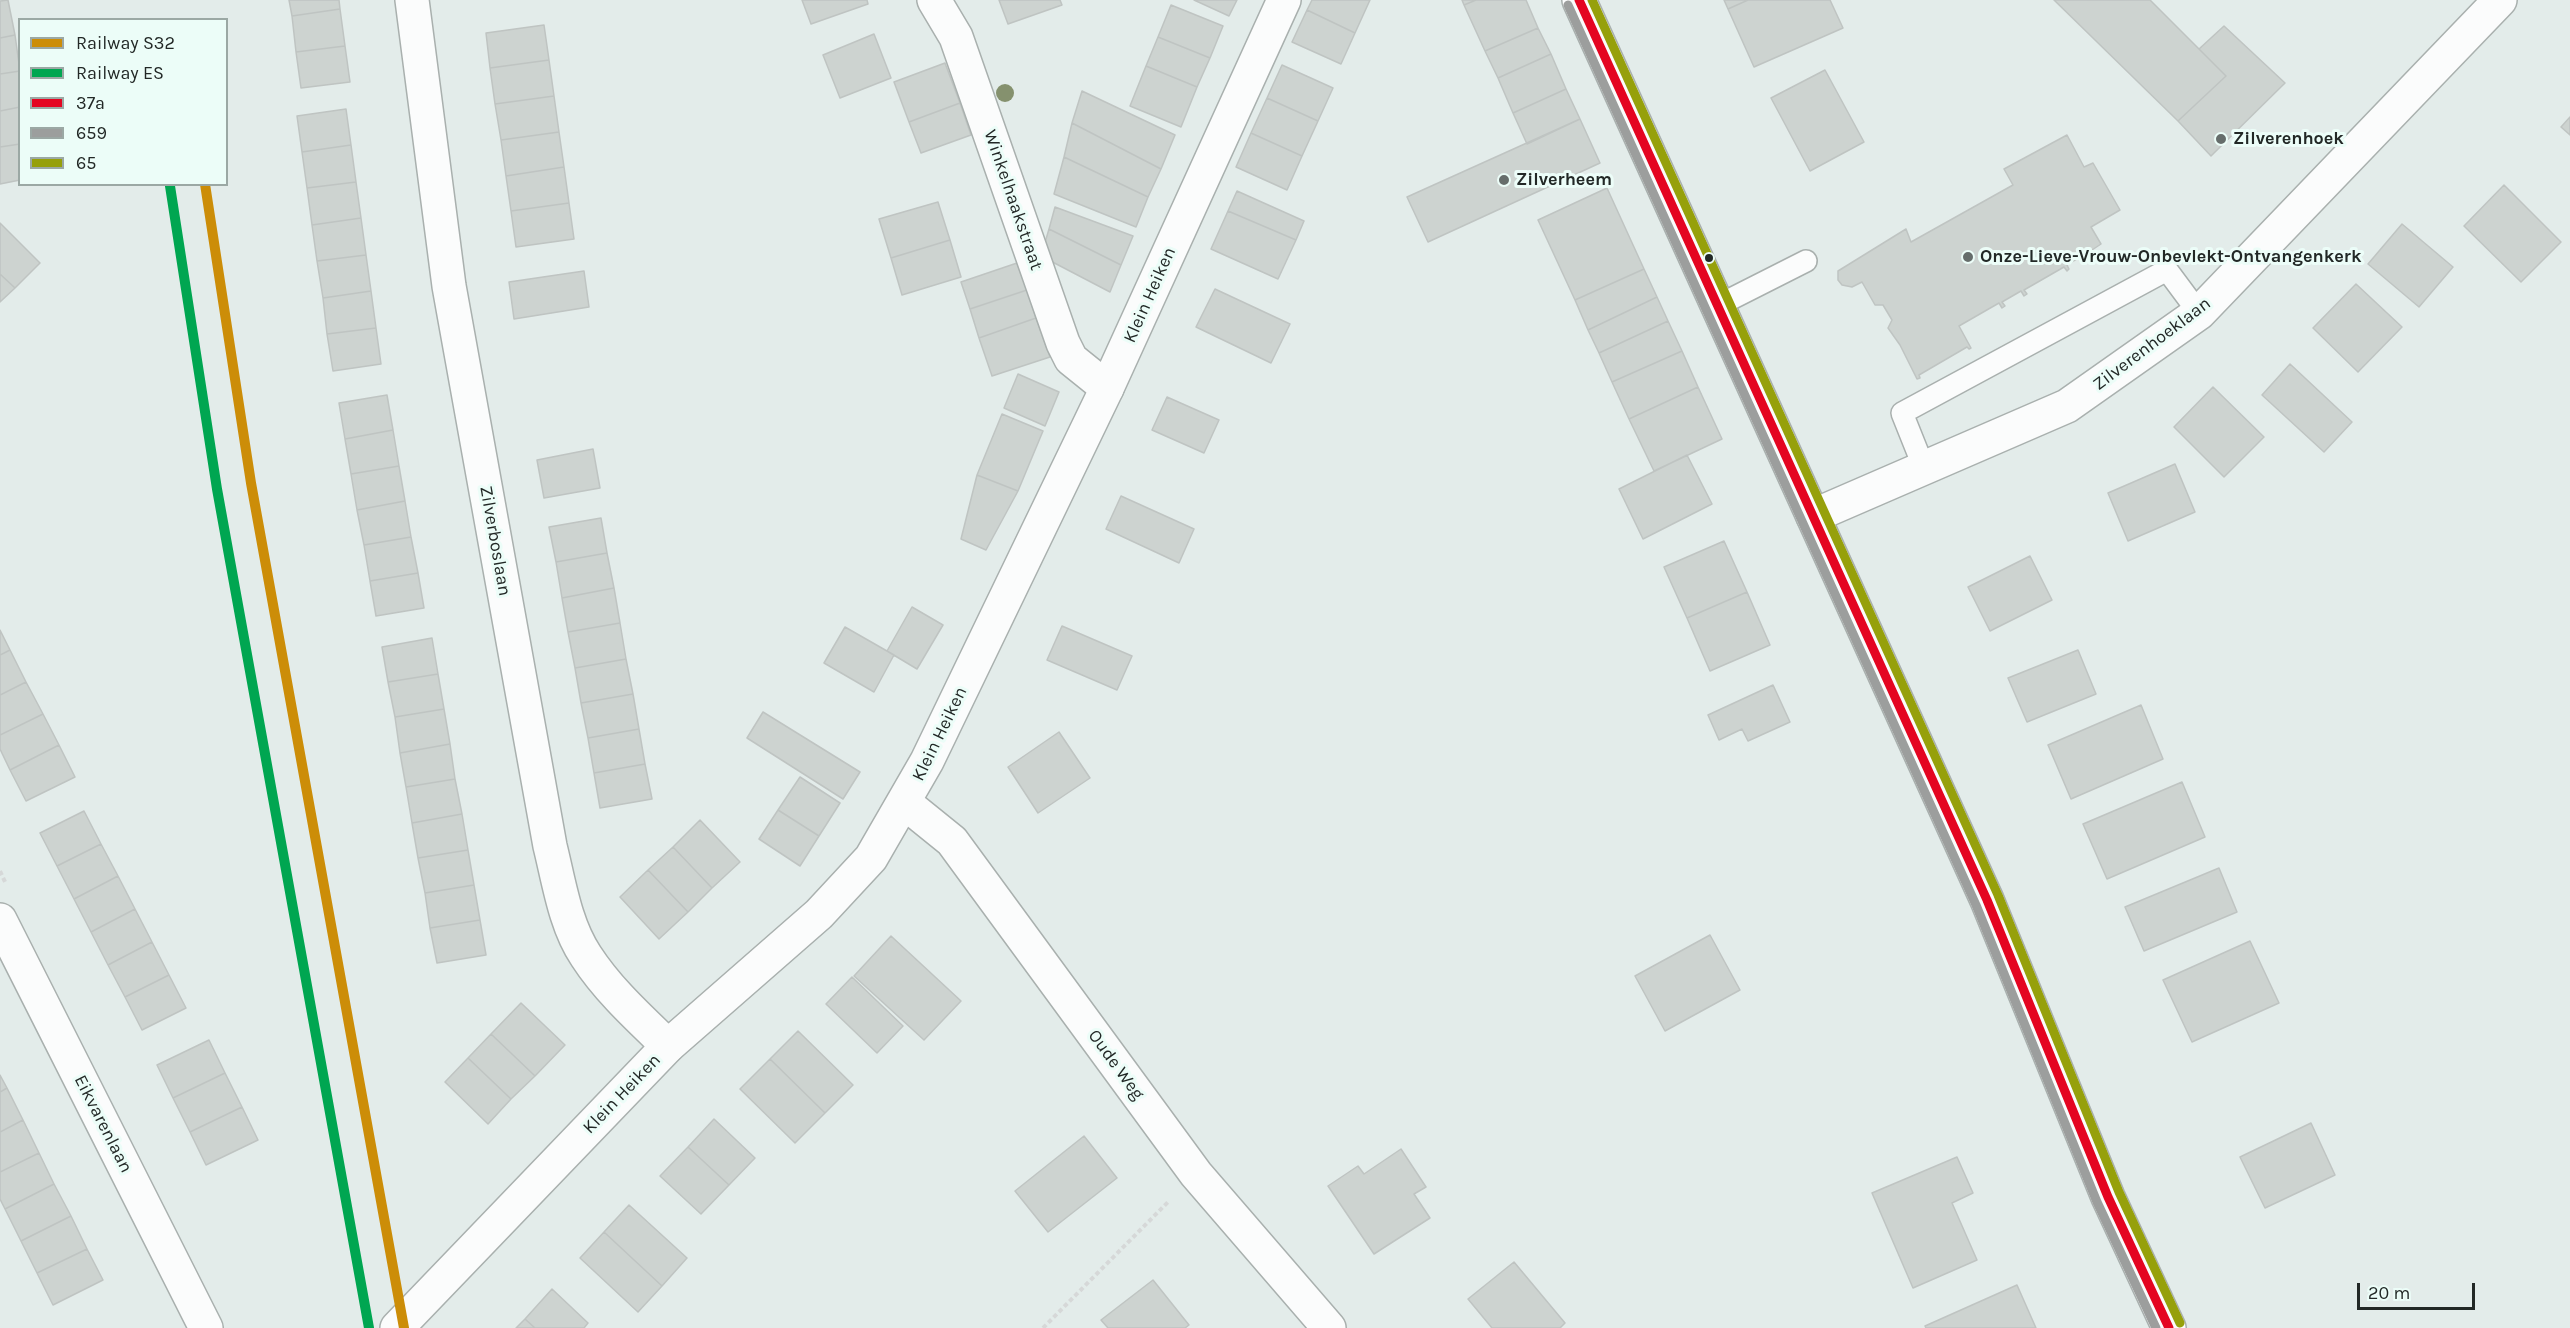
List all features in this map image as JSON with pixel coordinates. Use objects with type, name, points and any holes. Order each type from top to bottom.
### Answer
[{"type":"street","name":"Zilverboslaan","points":[[412,0],[449,286],[550,846],[568,916],[586,956],[630,1010],[668,1046]]},
{"type":"street","name":"Winkelhaakstraat","points":[[934,0],[956,37],[1067,351],[1071,359],[1107,388]]},
{"type":"street","name":"Klein Heiken","points":[[397,1328],[668,1046],[819,914],[871,858],[906,803],[1107,388],[1284,0]]},
{"type":"street","points":[[1579,0],[1987,900],[2108,1197],[2169,1328]]},
{"type":"street","name":"Zilverenhoeklaan","points":[[1813,516],[2067,406],[2199,313],[2500,0]]},
{"type":"street","name":"Oude Weg","points":[[906,803],[952,841],[1196,1174],[1329,1328]]},
{"type":"street","name":"Eikvarenlaan","points":[[0,920],[206,1328]]},
{"type":"lane","points":[[1719,305],[1806,261]]},
{"type":"lane","points":[[1924,468],[1902,413],[2167,270],[2199,313]]},
{"type":"path","points":[[1043,1328],[1196,1174]]},
{"type":"building","points":[[8,0],[15,35],[0,38],[0,1]]},
{"type":"building","points":[[289,0],[339,0],[340,9],[292,16]]},
{"type":"building","points":[[802,0],[867,0],[868,4],[811,24]]},
{"type":"building","points":[[999,0],[1060,0],[1062,5],[1008,24]]},
{"type":"building","points":[[1194,0],[1237,0],[1229,16]]},
{"type":"building","points":[[1312,0],[1370,0],[1355,33],[1307,10]]},
{"type":"building","points":[[1462,0],[1476,0],[1464,5]]},
{"type":"building","points":[[1476,0],[1526,0],[1538,28],[1485,51],[1464,5]]},
{"type":"building","points":[[1724,0],[1748,0],[1728,9]]},
{"type":"building","points":[[1748,0],[1830,0],[1843,28],[1754,67],[1728,9]]},
{"type":"building","points":[[2054,0],[2150,0],[2226,76],[2178,121]]},
{"type":"building","points":[[1171,5],[1223,26],[1210,58],[1158,37]]},
{"type":"building","points":[[340,9],[345,46],[296,52],[292,16]]},
{"type":"building","points":[[1307,10],[1355,33],[1341,64],[1292,42]]},
{"type":"building","points":[[544,25],[549,60],[490,68],[486,33]]},
{"type":"building","points":[[2224,26],[2285,83],[2211,156],[2178,121],[2226,76],[2199,49]]},
{"type":"building","points":[[1538,28],[1551,54],[1498,78],[1485,51]]},
{"type":"building","points":[[874,34],[891,78],[840,98],[823,55]]},
{"type":"building","points":[[15,35],[18,71],[0,74],[0,38]]},
{"type":"building","points":[[1158,37],[1210,58],[1197,87],[1146,66]]},
{"type":"building","points":[[345,46],[350,82],[301,88],[296,52]]},
{"type":"building","points":[[1551,54],[1566,89],[1513,113],[1498,78]]},
{"type":"building","points":[[549,60],[554,96],[495,104],[490,68]]},
{"type":"building","points":[[945,63],[960,103],[909,122],[894,82]]},
{"type":"building","points":[[1282,65],[1333,88],[1318,121],[1267,98]]},
{"type":"building","points":[[1146,66],[1197,87],[1181,127],[1130,106]]},
{"type":"building","points":[[1825,70],[1864,142],[1810,171],[1771,98]]},
{"type":"building","points":[[18,71],[18,107],[0,111],[0,74]]},
{"type":"building","points":[[1566,89],[1580,119],[1527,144],[1513,113]]},
{"type":"building","points":[[1082,91],[1175,135],[1161,169],[1072,123]]},
{"type":"building","points":[[554,96],[559,132],[501,140],[495,104]]},
{"type":"building","points":[[1267,98],[1318,121],[1302,156],[1251,133]]},
{"type":"building","points":[[960,103],[971,135],[921,153],[909,122]]},
{"type":"building","points":[[18,107],[18,144],[0,147],[0,111]]},
{"type":"building","points":[[346,109],[351,145],[302,152],[297,116]]},
{"type":"building","points":[[2570,117],[2570,135],[2561,127]]},
{"type":"building","name":"Zilverheem","points":[[1580,119],[1600,163],[1428,242],[1407,197]]},
{"type":"building","points":[[1072,123],[1161,169],[1148,197],[1064,157]]},
{"type":"building","points":[[559,132],[564,167],[506,176],[501,140]]},
{"type":"building","points":[[1251,133],[1302,156],[1287,190],[1236,167]]},
{"type":"building","name":"Onze-Lieve-Vrouw-Onbevlekt-Ontvangenkerk","points":[[2067,135],[2084,167],[2093,163],[2120,210],[2091,227],[2101,244],[2089,252],[2091,257],[2088,258],[2086,253],[2067,265],[2069,269],[2067,271],[2064,267],[2024,290],[2027,294],[2024,296],[2021,291],[2002,302],[2005,306],[2002,308],[1999,303],[1959,326],[1971,348],[1967,347],[1919,375],[1920,378],[1917,379],[1900,345],[1888,328],[1892,320],[1883,305],[1875,305],[1862,282],[1852,287],[1842,285],[1838,280],[1838,271],[1906,229],[1911,242],[2013,185],[2004,169]]},
{"type":"building","points":[[18,144],[18,180],[0,184],[0,147]]},
{"type":"building","points":[[351,145],[356,182],[307,188],[302,152]]},
{"type":"building","points":[[1064,157],[1148,197],[1136,227],[1054,194]]},
{"type":"building","points":[[564,167],[569,203],[511,211],[506,176]]},
{"type":"building","points":[[356,182],[361,218],[312,225],[307,188]]},
{"type":"building","points":[[2504,185],[2561,242],[2521,282],[2464,226]]},
{"type":"building","points":[[1607,188],[1644,269],[1575,300],[1538,220]]},
{"type":"building","points":[[1237,191],[1304,221],[1296,240],[1228,211]]},
{"type":"building","points":[[938,202],[950,240],[891,258],[879,219]]},
{"type":"building","points":[[569,203],[574,239],[516,247],[511,211]]},
{"type":"building","points":[[1055,207],[1133,236],[1121,265],[1049,229]]},
{"type":"building","points":[[1228,211],[1296,240],[1278,279],[1211,249]]},
{"type":"building","points":[[361,218],[366,255],[317,261],[312,225]]},
{"type":"building","points":[[0,223],[40,263],[15,288],[0,274]]},
{"type":"building","points":[[2402,224],[2453,267],[2419,307],[2368,264]]},
{"type":"building","points":[[1049,229],[1121,265],[1110,292],[1041,256]]},
{"type":"building","points":[[950,240],[961,277],[902,295],[891,258]]},
{"type":"building","points":[[366,255],[371,291],[323,298],[317,261]]},
{"type":"building","points":[[1017,263],[1027,290],[970,309],[961,282]]},
{"type":"building","points":[[1644,269],[1657,297],[1588,330],[1575,300]]},
{"type":"building","points":[[584,271],[589,307],[514,319],[509,282]]},
{"type":"building","points":[[0,274],[15,288],[0,302]]},
{"type":"building","points":[[2356,284],[2402,327],[2358,372],[2313,328]]},
{"type":"building","points":[[1215,289],[1290,324],[1271,363],[1196,327]]},
{"type":"building","points":[[1027,290],[1036,318],[979,338],[970,309]]},
{"type":"building","points":[[371,291],[376,328],[327,334],[323,298]]},
{"type":"building","points":[[1657,297],[1668,321],[1599,353],[1588,330]]},
{"type":"building","points":[[1036,318],[1050,357],[992,376],[979,338]]},
{"type":"building","points":[[1668,321],[1682,351],[1612,382],[1599,353]]},
{"type":"building","points":[[376,328],[381,364],[333,371],[327,334]]},
{"type":"building","points":[[1682,351],[1698,387],[1629,419],[1612,382]]},
{"type":"building","points":[[2290,364],[2352,422],[2324,452],[2262,395]]},
{"type":"building","points":[[1018,374],[1059,392],[1045,426],[1004,408]]},
{"type":"building","points":[[1698,387],[1722,439],[1654,471],[1629,419]]},
{"type":"building","points":[[2213,387],[2264,437],[2224,477],[2174,427]]},
{"type":"building","points":[[387,395],[393,430],[345,439],[339,403]]},
{"type":"building","points":[[1167,397],[1219,420],[1204,453],[1152,430]]},
{"type":"building","points":[[1002,414],[1043,431],[1018,491],[977,475]]},
{"type":"building","points":[[393,430],[399,466],[351,474],[345,439]]},
{"type":"building","points":[[593,449],[600,488],[544,498],[537,460]]},
{"type":"building","points":[[1687,455],[1712,504],[1643,539],[1619,489]]},
{"type":"building","points":[[2175,464],[2195,512],[2128,541],[2108,493]]},
{"type":"building","points":[[399,466],[405,501],[357,510],[351,474]]},
{"type":"building","points":[[977,475],[1018,491],[986,550],[961,539]]},
{"type":"building","points":[[1121,496],[1194,529],[1179,563],[1106,529]]},
{"type":"building","points":[[405,501],[411,537],[364,545],[357,510]]},
{"type":"building","points":[[601,518],[607,553],[556,562],[549,527]]},
{"type":"building","points":[[411,537],[418,573],[370,581],[364,545]]},
{"type":"building","points":[[1724,541],[1747,592],[1687,618],[1664,567]]},
{"type":"building","points":[[607,553],[614,588],[562,598],[556,562]]},
{"type":"building","points":[[2030,556],[2052,600],[1990,631],[1968,587]]},
{"type":"building","points":[[418,573],[424,608],[376,616],[370,581]]},
{"type":"building","points":[[614,588],[620,623],[568,632],[562,598]]},
{"type":"building","points":[[1747,592],[1770,645],[1710,671],[1687,618]]},
{"type":"building","points":[[912,607],[943,625],[917,669],[887,651]]},
{"type":"building","points":[[620,623],[626,659],[575,668],[568,632]]},
{"type":"building","points":[[1062,626],[1132,656],[1117,690],[1047,660]]},
{"type":"building","points":[[845,627],[894,655],[874,692],[824,663]]},
{"type":"building","points":[[0,630],[10,650],[0,655]]},
{"type":"building","points":[[432,638],[438,674],[388,682],[382,647]]},
{"type":"building","points":[[10,650],[26,682],[0,695],[0,655]]},
{"type":"building","points":[[2078,650],[2096,694],[2027,722],[2008,678]]},
{"type":"building","points":[[626,659],[633,694],[581,703],[575,668]]},
{"type":"building","points":[[438,674],[444,709],[395,717],[388,682]]},
{"type":"building","points":[[26,682],[43,714],[0,735],[0,695]]},
{"type":"building","points":[[1773,685],[1790,722],[1748,741],[1742,729],[1719,740],[1708,715]]},
{"type":"building","points":[[633,694],[639,729],[588,738],[581,703]]},
{"type":"building","points":[[2141,705],[2163,759],[2071,799],[2048,745]]},
{"type":"building","points":[[444,709],[450,744],[400,753],[395,717]]},
{"type":"building","points":[[763,712],[860,772],[843,799],[747,738]]},
{"type":"building","points":[[43,714],[59,745],[10,770],[0,749],[0,735]]},
{"type":"building","points":[[639,729],[645,764],[594,773],[588,738]]},
{"type":"building","points":[[1059,732],[1090,778],[1038,813],[1008,767]]},
{"type":"building","points":[[450,744],[455,779],[406,787],[400,753]]},
{"type":"building","points":[[59,745],[75,777],[26,801],[10,770]]},
{"type":"building","points":[[645,764],[652,799],[600,808],[594,773]]},
{"type":"building","points":[[800,777],[840,803],[819,836],[778,810]]},
{"type":"building","points":[[455,779],[462,814],[412,823],[406,787]]},
{"type":"building","points":[[2182,782],[2205,837],[2107,879],[2083,824]]},
{"type":"building","points":[[778,810],[819,836],[800,866],[759,839]]},
{"type":"building","points":[[84,811],[101,844],[57,866],[40,833]]},
{"type":"building","points":[[462,814],[468,850],[418,858],[412,823]]},
{"type":"building","points":[[700,820],[740,862],[712,888],[673,847]]},
{"type":"building","points":[[101,844],[118,876],[74,899],[57,866]]},
{"type":"building","points":[[673,847],[712,888],[688,912],[648,870]]},
{"type":"building","points":[[468,850],[474,885],[425,893],[418,858]]},
{"type":"building","points":[[2219,868],[2237,912],[2144,951],[2125,907]]},
{"type":"building","points":[[648,870],[688,912],[659,939],[620,897]]},
{"type":"building","points":[[118,876],[135,909],[91,932],[74,899]]},
{"type":"building","points":[[474,885],[480,920],[430,928],[425,893]]},
{"type":"building","points":[[135,909],[152,942],[108,965],[91,932]]},
{"type":"building","points":[[480,920],[486,955],[437,963],[430,928]]},
{"type":"building","points":[[1710,935],[1740,990],[1665,1031],[1635,976]]},
{"type":"building","points":[[891,936],[961,1001],[924,1040],[854,976]]},
{"type":"building","points":[[2250,941],[2279,1003],[2192,1042],[2163,980]]},
{"type":"building","points":[[152,942],[169,975],[125,997],[108,965]]},
{"type":"building","points":[[169,975],[186,1008],[142,1030],[125,997]]},
{"type":"building","points":[[852,977],[903,1026],[877,1053],[826,1004]]},
{"type":"building","points":[[521,1003],[565,1045],[535,1076],[491,1034]]},
{"type":"building","points":[[798,1031],[853,1085],[825,1113],[770,1059]]},
{"type":"building","points":[[491,1034],[535,1076],[511,1099],[468,1058]]},
{"type":"building","points":[[209,1040],[225,1073],[173,1098],[157,1065]]},
{"type":"building","points":[[468,1058],[511,1099],[488,1124],[445,1082]]},
{"type":"building","points":[[770,1059],[825,1113],[795,1143],[740,1089]]},
{"type":"building","points":[[225,1073],[242,1107],[190,1132],[173,1098]]},
{"type":"building","points":[[0,1075],[7,1088],[0,1092]]},
{"type":"building","points":[[7,1088],[23,1120],[0,1132],[0,1092]]},
{"type":"building","points":[[242,1107],[258,1140],[206,1165],[190,1132]]},
{"type":"building","points":[[714,1119],[755,1158],[729,1185],[688,1147]]},
{"type":"building","points":[[23,1120],[39,1153],[0,1172],[0,1132]]},
{"type":"building","points":[[2311,1123],[2335,1175],[2265,1208],[2240,1157]]},
{"type":"building","points":[[1084,1136],[1117,1178],[1048,1232],[1015,1191]]},
{"type":"building","points":[[688,1147],[729,1185],[701,1214],[660,1176]]},
{"type":"building","points":[[1401,1149],[1426,1187],[1414,1194],[1430,1218],[1374,1254],[1328,1186],[1358,1166],[1364,1174]]},
{"type":"building","points":[[39,1153],[54,1184],[5,1209],[0,1199],[0,1172]]},
{"type":"building","points":[[1957,1157],[1973,1193],[1952,1203],[1977,1260],[1913,1288],[1872,1193]]},
{"type":"building","points":[[54,1184],[71,1216],[21,1241],[5,1209]]},
{"type":"building","points":[[629,1205],[687,1258],[662,1286],[604,1232]]},
{"type":"building","points":[[71,1216],[87,1249],[37,1273],[21,1241]]},
{"type":"building","points":[[604,1232],[662,1286],[638,1312],[580,1258]]},
{"type":"building","points":[[87,1249],[103,1280],[53,1305],[37,1273]]},
{"type":"building","points":[[1514,1262],[1565,1323],[1560,1328],[1492,1328],[1468,1299]]},
{"type":"building","points":[[1153,1280],[1189,1325],[1185,1328],[1108,1328],[1101,1320]]},
{"type":"building","points":[[2017,1285],[2036,1328],[1926,1328],[1925,1326]]},
{"type":"building","points":[[552,1289],[588,1323],[584,1328],[535,1328],[525,1319]]},
{"type":"building","points":[[525,1319],[535,1328],[516,1328]]},
{"type":"rail line","name":"ES","points":[[170,186],[217,489],[369,1328]]},
{"type":"rail line","name":"S32","points":[[205,186],[251,483],[404,1328]]},
{"type":"transit line","name":"37a","points":[[1579,0],[1987,900],[2108,1197],[2169,1328]]},
{"type":"transit line","name":"65","points":[[1592,0],[1998,895],[2119,1192],[2180,1323]]},
{"type":"transit line","name":"659","points":[[1568,5],[1976,905],[2097,1202],[2156,1328]]},
{"type":"place","name":"Zilverenhoek","points":[[2221,139]]},
{"type":"place","name":"Zilverheem","points":[[1504,180]]},
{"type":"place","name":"Onze-Lieve-Vrouw-Onbevlekt-Ontvangenkerk","points":[[1968,257]]}]
